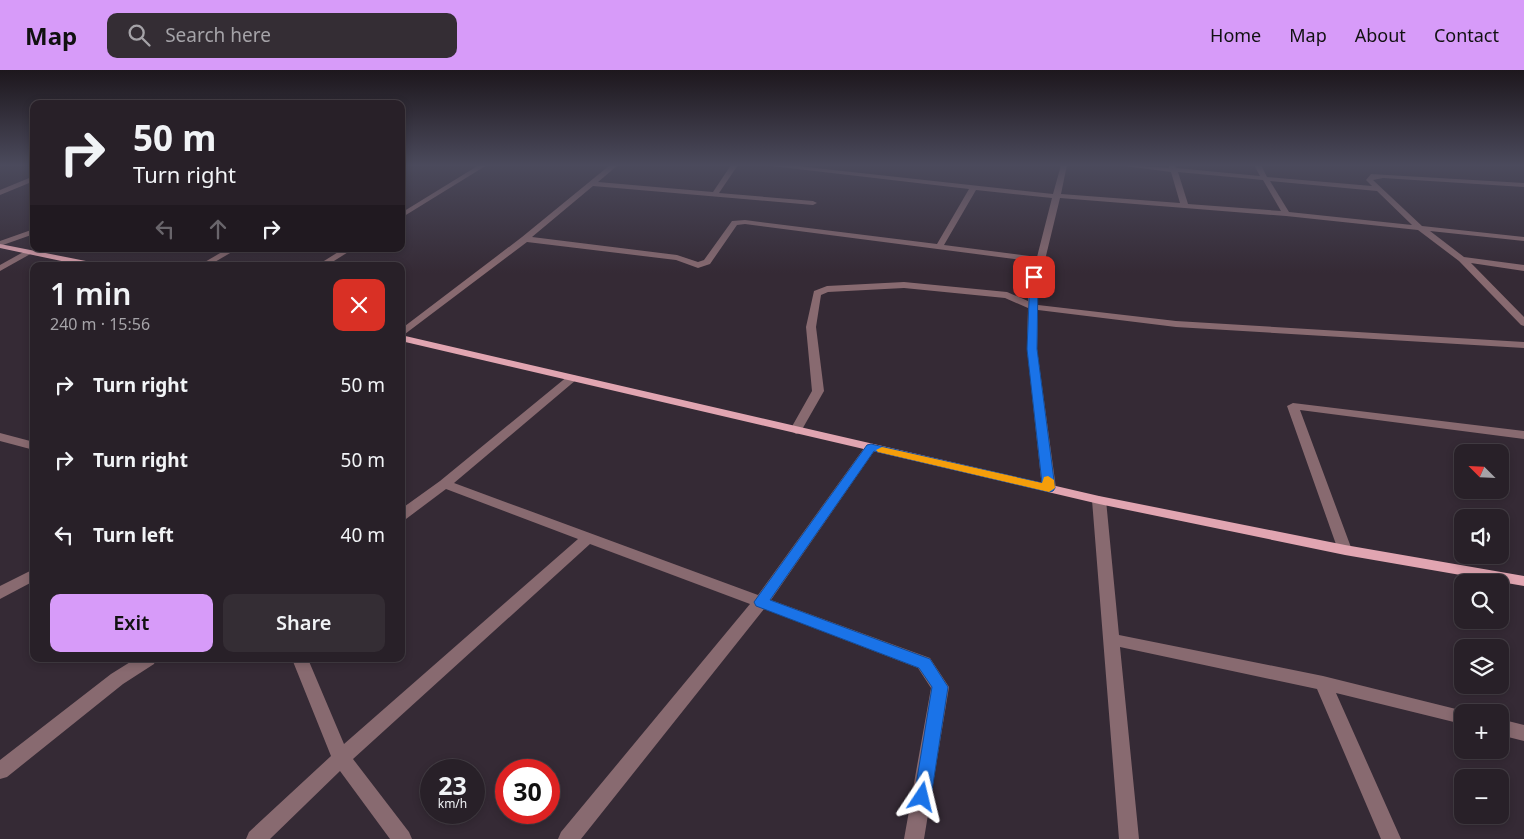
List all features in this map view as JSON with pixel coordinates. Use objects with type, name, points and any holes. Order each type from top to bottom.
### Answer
[{"type":"main road","points":[[0,245],[77,262]]},
{"type":"main road","points":[[405,339],[1099,500],[1345,550],[1524,581]]},
{"type":"street","points":[[405,214],[426,201]]},
{"type":"street","points":[[405,331],[570,201]]},
{"type":"street","points":[[790,201],[813,203]]},
{"type":"street","points":[[939,248],[966,201]]},
{"type":"street","points":[[1041,260],[1055,201]]},
{"type":"street","points":[[1120,201],[1286,214],[1524,239]]},
{"type":"street","points":[[1184,201],[1186,206]]},
{"type":"street","points":[[1277,201],[1286,214]]},
{"type":"street","points":[[1390,201],[1420,228],[1462,259],[1524,323]]},
{"type":"street","points":[[525,238],[677,258],[698,265],[707,262],[735,223],[745,222],[1041,260]]},
{"type":"street","points":[[0,245],[30,233]]},
{"type":"street","points":[[0,268],[30,252]]},
{"type":"street","points":[[209,262],[228,252]]},
{"type":"street","points":[[327,262],[343,252]]},
{"type":"street","points":[[1462,259],[1524,268]]},
{"type":"street","points":[[1041,260],[1034,262],[1032,349],[1049,488]]},
{"type":"street","points":[[796,430],[818,392],[811,327],[817,293],[827,289],[904,286],[1007,295],[1033,307],[1176,324],[1524,345]]},
{"type":"street","points":[[405,513],[445,484],[572,378]]},
{"type":"street","points":[[1345,550],[1293,406],[1524,435]]},
{"type":"street","points":[[0,437],[30,445]]},
{"type":"street","points":[[568,839],[761,602],[871,447]]},
{"type":"street","points":[[445,484],[924,663],[940,687],[914,839]]},
{"type":"street","points":[[1099,500],[1129,839]]},
{"type":"street","points":[[256,839],[341,758],[588,538]]},
{"type":"street","points":[[0,593],[30,576]]},
{"type":"street","points":[[1110,640],[1324,683],[1454,715]]},
{"type":"street","points":[[0,771],[117,679],[143,662]]},
{"type":"street","points":[[301,662],[341,758],[402,839]]},
{"type":"street","points":[[1324,683],[1392,839]]},
{"type":"street","points":[[1509,729],[1524,733]]},
{"type":"slow traffic","points":[[882,450],[1049,488],[1048,480]]},
{"type":"route","points":[[922,797],[936,721],[940,687],[924,663],[761,602],[871,447],[1049,488],[1032,349],[1034,277]]}]
